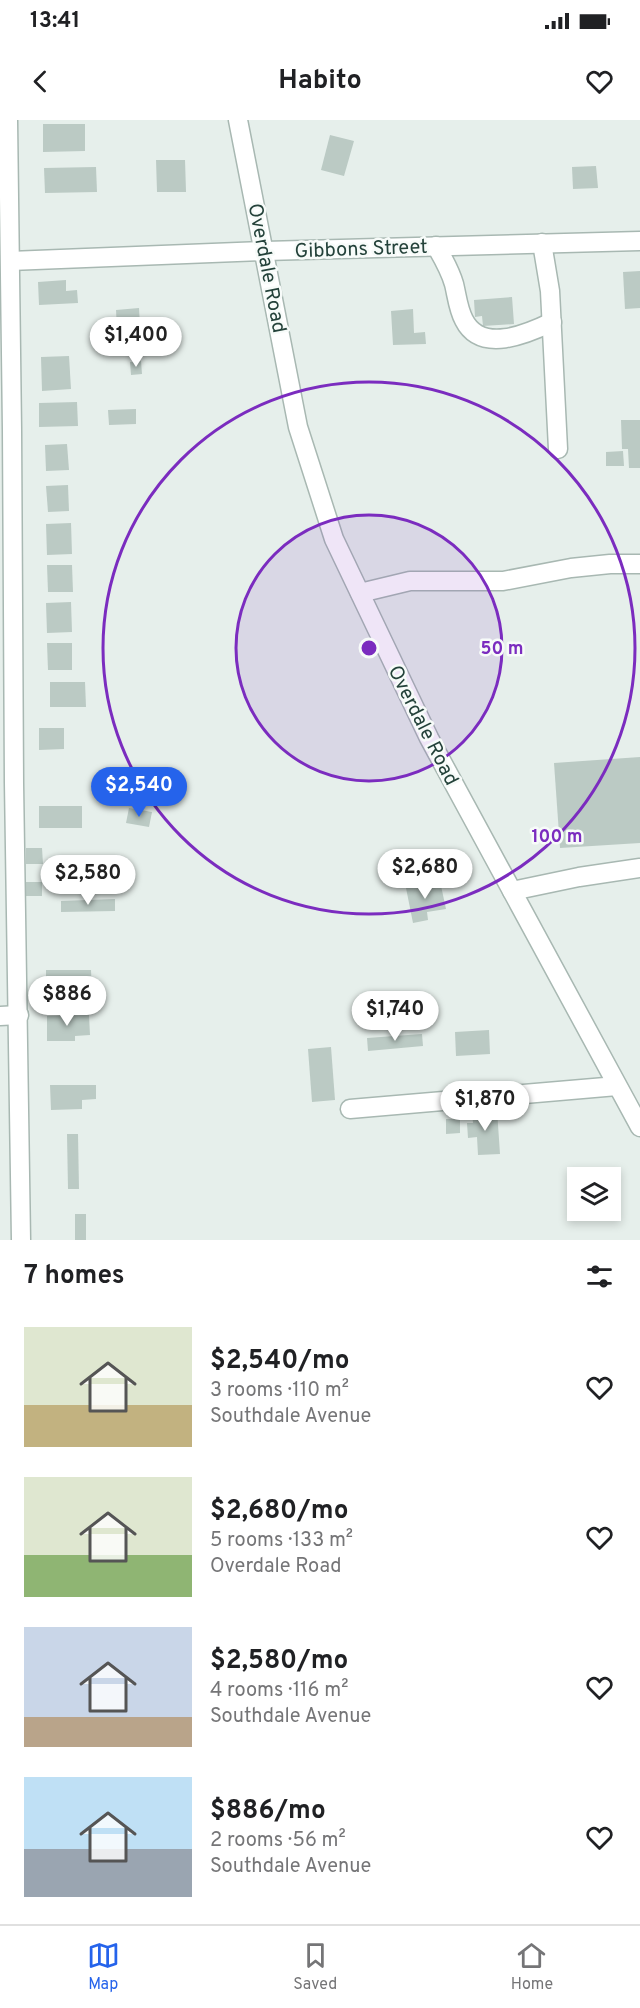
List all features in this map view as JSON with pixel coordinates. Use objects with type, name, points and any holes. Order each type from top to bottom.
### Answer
[{"type":"street","points":[[8,120],[10,261],[6,430],[7,784],[19,1015],[21,1240]]},
{"type":"street","name":"Overdale Road","points":[[238,120],[298,427],[334,539],[429,738],[640,1128]]},
{"type":"street","name":"Gibbons Street","points":[[10,261],[265,251],[640,241]]},
{"type":"street","points":[[542,243],[550,291],[558,449]]},
{"type":"street","points":[[436,246],[445,260],[453,281],[464,321],[479,336],[488,339],[515,337],[552,322]]},
{"type":"street","points":[[360,593],[410,581],[503,581],[571,568],[640,564]]},
{"type":"street","points":[[512,891],[579,877],[640,868]]},
{"type":"street","points":[[0,1016],[19,1015]]},
{"type":"street","points":[[350,1109],[617,1086]]},
{"type":"building","points":[[43,124],[85,124],[85,151],[43,152]]},
{"type":"building","points":[[330,135],[354,141],[344,176],[321,170]]},
{"type":"building","points":[[156,160],[185,160],[186,192],[157,192]]},
{"type":"building","points":[[596,166],[598,188],[573,189],[572,167]]},
{"type":"building","points":[[96,167],[97,192],[45,193],[44,168]]},
{"type":"building","points":[[640,271],[640,308],[625,309],[623,272]]},
{"type":"building","points":[[66,280],[66,291],[77,290],[78,303],[39,305],[38,282]]},
{"type":"building","points":[[512,297],[514,324],[483,326],[482,316],[475,317],[474,300]]},
{"type":"building","points":[[139,308],[141,346],[118,347],[116,310]]},
{"type":"building","points":[[413,309],[414,333],[425,332],[426,344],[393,345],[391,311]]},
{"type":"building","points":[[69,356],[71,389],[42,391],[41,357]]},
{"type":"building","points":[[141,361],[142,374],[131,375],[130,362]]},
{"type":"building","points":[[77,402],[78,426],[39,427],[39,403]]},
{"type":"building","points":[[136,409],[136,424],[109,425],[108,410]]},
{"type":"building","points":[[621,420],[640,420],[640,468],[629,468],[628,449],[622,449]]},
{"type":"building","points":[[67,444],[69,470],[46,471],[45,445]]},
{"type":"building","points":[[623,451],[624,466],[606,466],[606,452]]},
{"type":"building","points":[[68,485],[69,511],[48,512],[46,486]]},
{"type":"building","points":[[71,523],[72,554],[47,555],[46,524]]},
{"type":"building","points":[[47,565],[72,565],[73,592],[48,592]]},
{"type":"building","points":[[71,602],[72,632],[47,633],[46,603]]},
{"type":"building","points":[[47,643],[72,643],[72,670],[48,670]]},
{"type":"building","points":[[50,682],[85,682],[86,707],[50,707]]},
{"type":"building","points":[[39,728],[64,728],[64,749],[39,750]]},
{"type":"building","points":[[640,757],[640,843],[560,848],[554,763]]},
{"type":"building","points":[[39,806],[82,806],[82,828],[39,828]]},
{"type":"building","points":[[129,808],[152,812],[149,827],[126,823]]},
{"type":"building","points":[[26,848],[42,848],[43,864],[26,864]]},
{"type":"building","points":[[440,881],[446,909],[427,912],[428,920],[413,923],[406,888]]},
{"type":"building","points":[[26,882],[42,882],[42,896],[26,896]]},
{"type":"building","points":[[115,899],[115,911],[61,912],[61,901]]},
{"type":"building","points":[[46,970],[91,970],[92,994],[46,995]]},
{"type":"building","points":[[89,1015],[90,1035],[75,1036],[75,1041],[47,1041],[47,1016]]},
{"type":"building","points":[[489,1030],[490,1054],[456,1056],[455,1032]]},
{"type":"building","points":[[422,1034],[423,1046],[368,1051],[367,1038]]},
{"type":"building","points":[[331,1047],[335,1100],[312,1102],[308,1049]]},
{"type":"building","points":[[50,1085],[96,1085],[96,1099],[82,1100],[82,1109],[51,1110]]},
{"type":"building","points":[[497,1110],[500,1154],[478,1155],[477,1137],[468,1138],[467,1123],[473,1123],[472,1111]]},
{"type":"building","points":[[446,1119],[460,1119],[460,1133],[446,1134]]},
{"type":"building","points":[[67,1134],[78,1134],[79,1189],[68,1189]]},
{"type":"building","points":[[75,1214],[86,1214],[86,1240],[75,1240]]}]
